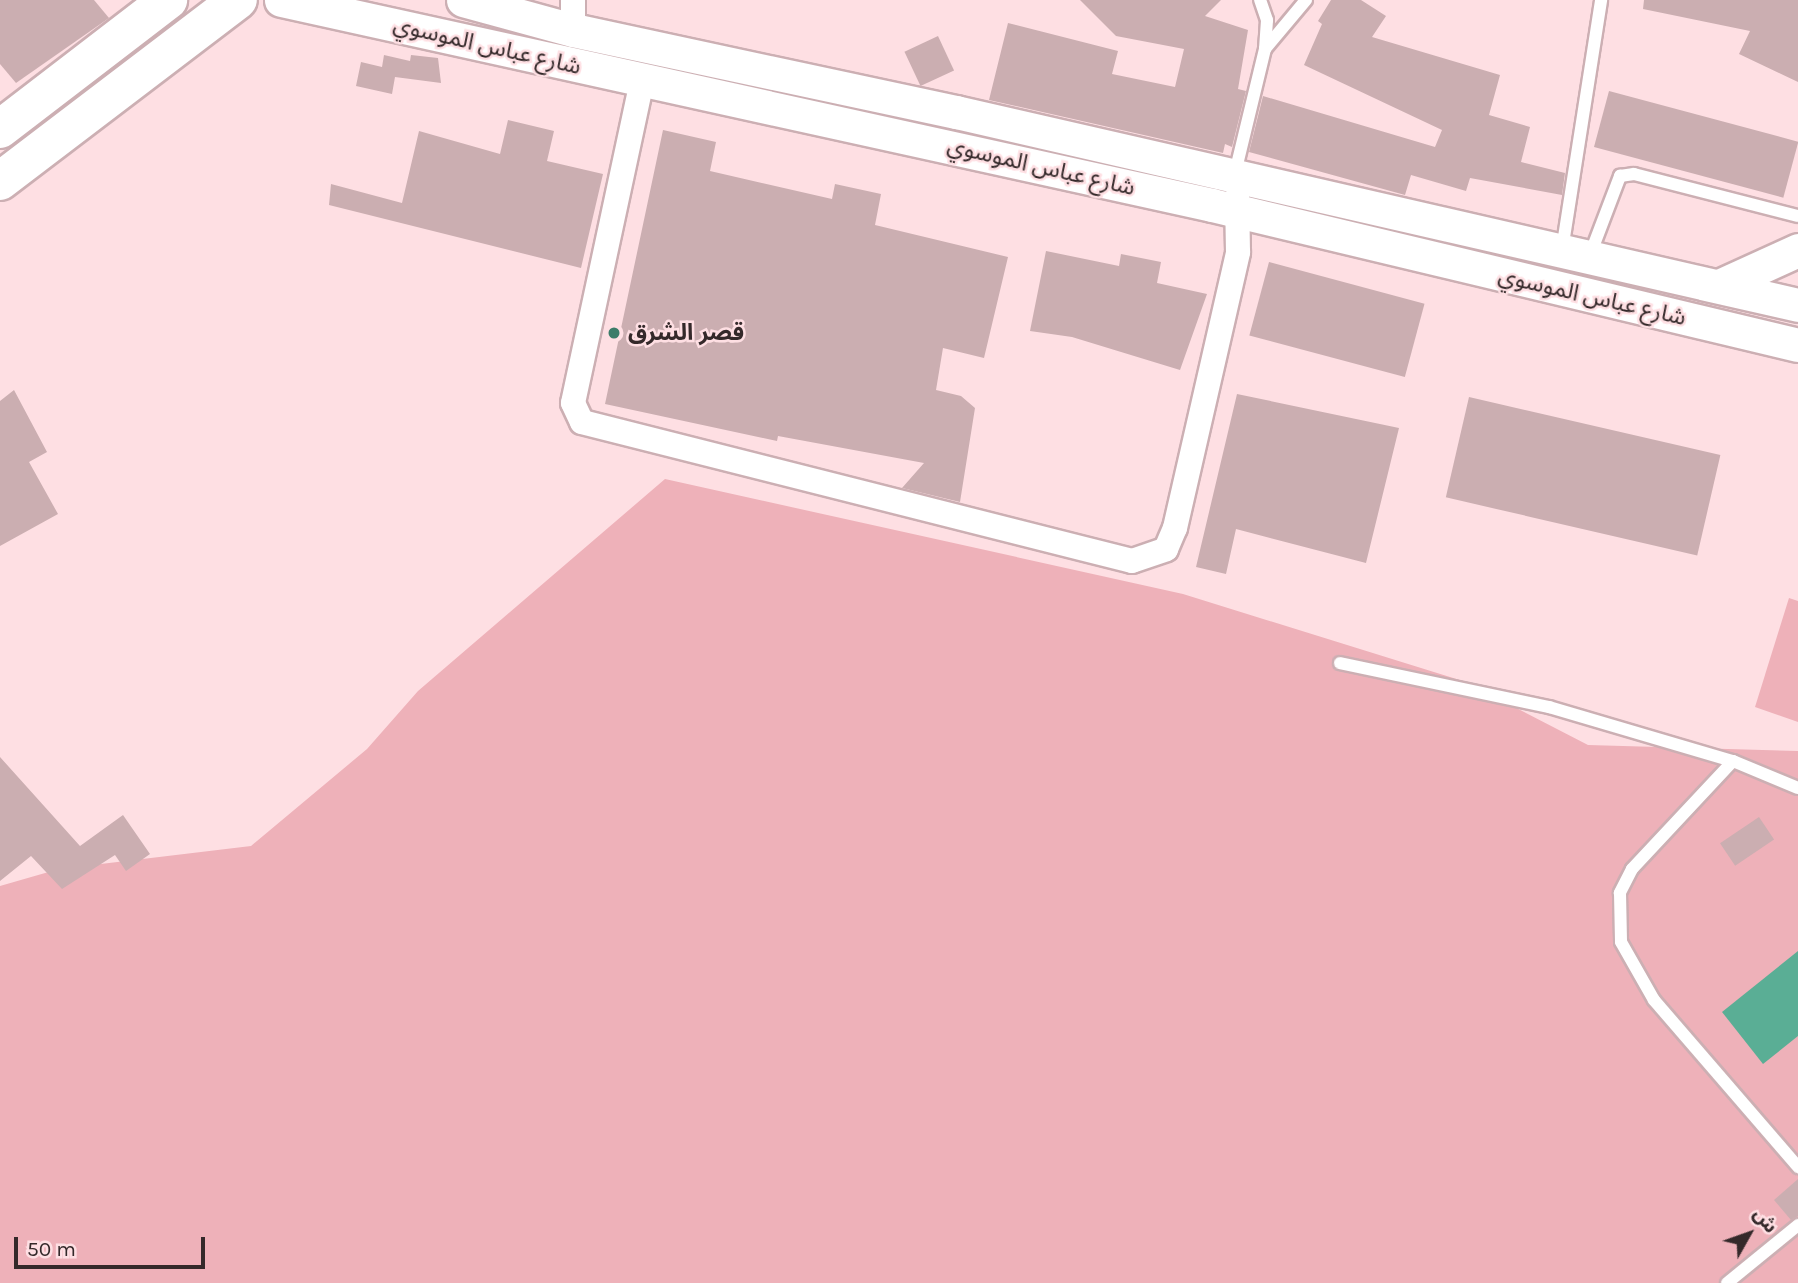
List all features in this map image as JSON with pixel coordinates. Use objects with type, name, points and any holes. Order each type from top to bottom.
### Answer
[{"type":"highway","points":[[0,181],[237,0]]},
{"type":"highway","points":[[0,129],[161,2]]},
{"type":"street","name":"شارع عباس الموسوي","points":[[281,0],[1239,212],[1798,345]]},
{"type":"street","name":"شارع عباس الموسوي","points":[[463,0],[573,15],[1234,175],[1798,305]]},
{"type":"street","points":[[642,81],[573,403],[582,422],[1132,561],[1166,549],[1175,528],[1238,251],[1239,212],[1234,175]]},
{"type":"street","points":[[1719,286],[1798,250]]},
{"type":"lane","points":[[1234,175],[1265,49],[1267,20],[1260,0]]},
{"type":"lane","points":[[1265,49],[1306,0]]},
{"type":"lane","points":[[1576,253],[1601,0]]},
{"type":"lane","points":[[1576,253],[1620,176],[1634,174],[1798,216]]},
{"type":"lane","points":[[1340,663],[1549,707],[1733,761],[1798,788]]},
{"type":"lane","points":[[1733,761],[1632,869],[1620,894],[1621,943],[1654,1000],[1798,1167]]},
{"type":"lane","points":[[1727,1283],[1798,1225]]},
{"type":"shaded area","points":[[665,479],[1183,594],[1466,682],[1588,745],[1798,751],[1798,1283],[0,1283],[0,886],[59,869],[251,846],[367,749],[418,691]]},
{"type":"shaded area","points":[[1789,598],[1798,601],[1798,722],[1755,707]]},
{"type":"shaded area","points":[[1798,951],[1798,1036],[1763,1064],[1722,1012]]},
{"type":"building","points":[[0,0],[94,0],[109,18],[16,83],[0,64]]},
{"type":"building","points":[[1080,0],[1221,0],[1205,16],[1248,30],[1238,89],[1246,91],[1232,147],[1225,144],[1223,153],[989,100],[1008,23],[1118,51],[1112,74],[1175,87],[1184,49],[1116,36]]},
{"type":"building","points":[[1331,0],[1361,0],[1386,16],[1372,37],[1500,75],[1489,115],[1530,127],[1521,162],[1565,173],[1562,195],[1470,178],[1466,191],[1411,175],[1405,195],[1249,152],[1263,96],[1435,147],[1442,130],[1304,65],[1322,24],[1318,21]]},
{"type":"building","points":[[1644,0],[1798,0],[1798,82],[1739,54],[1750,31],[1643,9]]},
{"type":"building","points":[[938,36],[954,70],[921,86],[904,52]]},
{"type":"building","points":[[384,55],[410,61],[411,55],[438,58],[441,83],[395,77],[392,94],[356,86],[361,62],[382,67]]},
{"type":"building","points":[[1609,91],[1798,142],[1783,198],[1594,147]]},
{"type":"building","points":[[508,120],[554,131],[547,161],[603,174],[581,268],[329,205],[331,184],[402,203],[419,131],[500,154]]},
{"type":"building","points":[[663,130],[716,142],[710,171],[832,199],[835,184],[881,194],[875,225],[1008,257],[984,358],[943,348],[936,390],[961,396],[975,408],[960,502],[902,488],[924,463],[778,436],[777,441],[605,404]]},
{"type":"building","points":[[1046,251],[1119,266],[1121,254],[1161,262],[1157,283],[1207,294],[1180,370],[1072,337],[1030,331]]},
{"type":"building","points":[[1269,262],[1425,304],[1405,377],[1249,335]]},
{"type":"building","points":[[14,390],[47,452],[29,462],[58,514],[0,546],[0,401]]},
{"type":"building","points":[[1237,394],[1399,428],[1366,563],[1236,529],[1226,574],[1196,567]]},
{"type":"building","points":[[1469,397],[1720,455],[1697,555],[1446,497]]},
{"type":"building","points":[[0,757],[80,846],[123,815],[150,854],[126,871],[115,855],[62,889],[31,856],[0,881]]},
{"type":"building","points":[[1759,817],[1774,839],[1735,866],[1720,843]]},
{"type":"building","points":[[1798,1179],[1798,1216],[1791,1220],[1774,1200]]},
{"type":"place","name":"قصر الشرق","points":[[614,333]]}]
